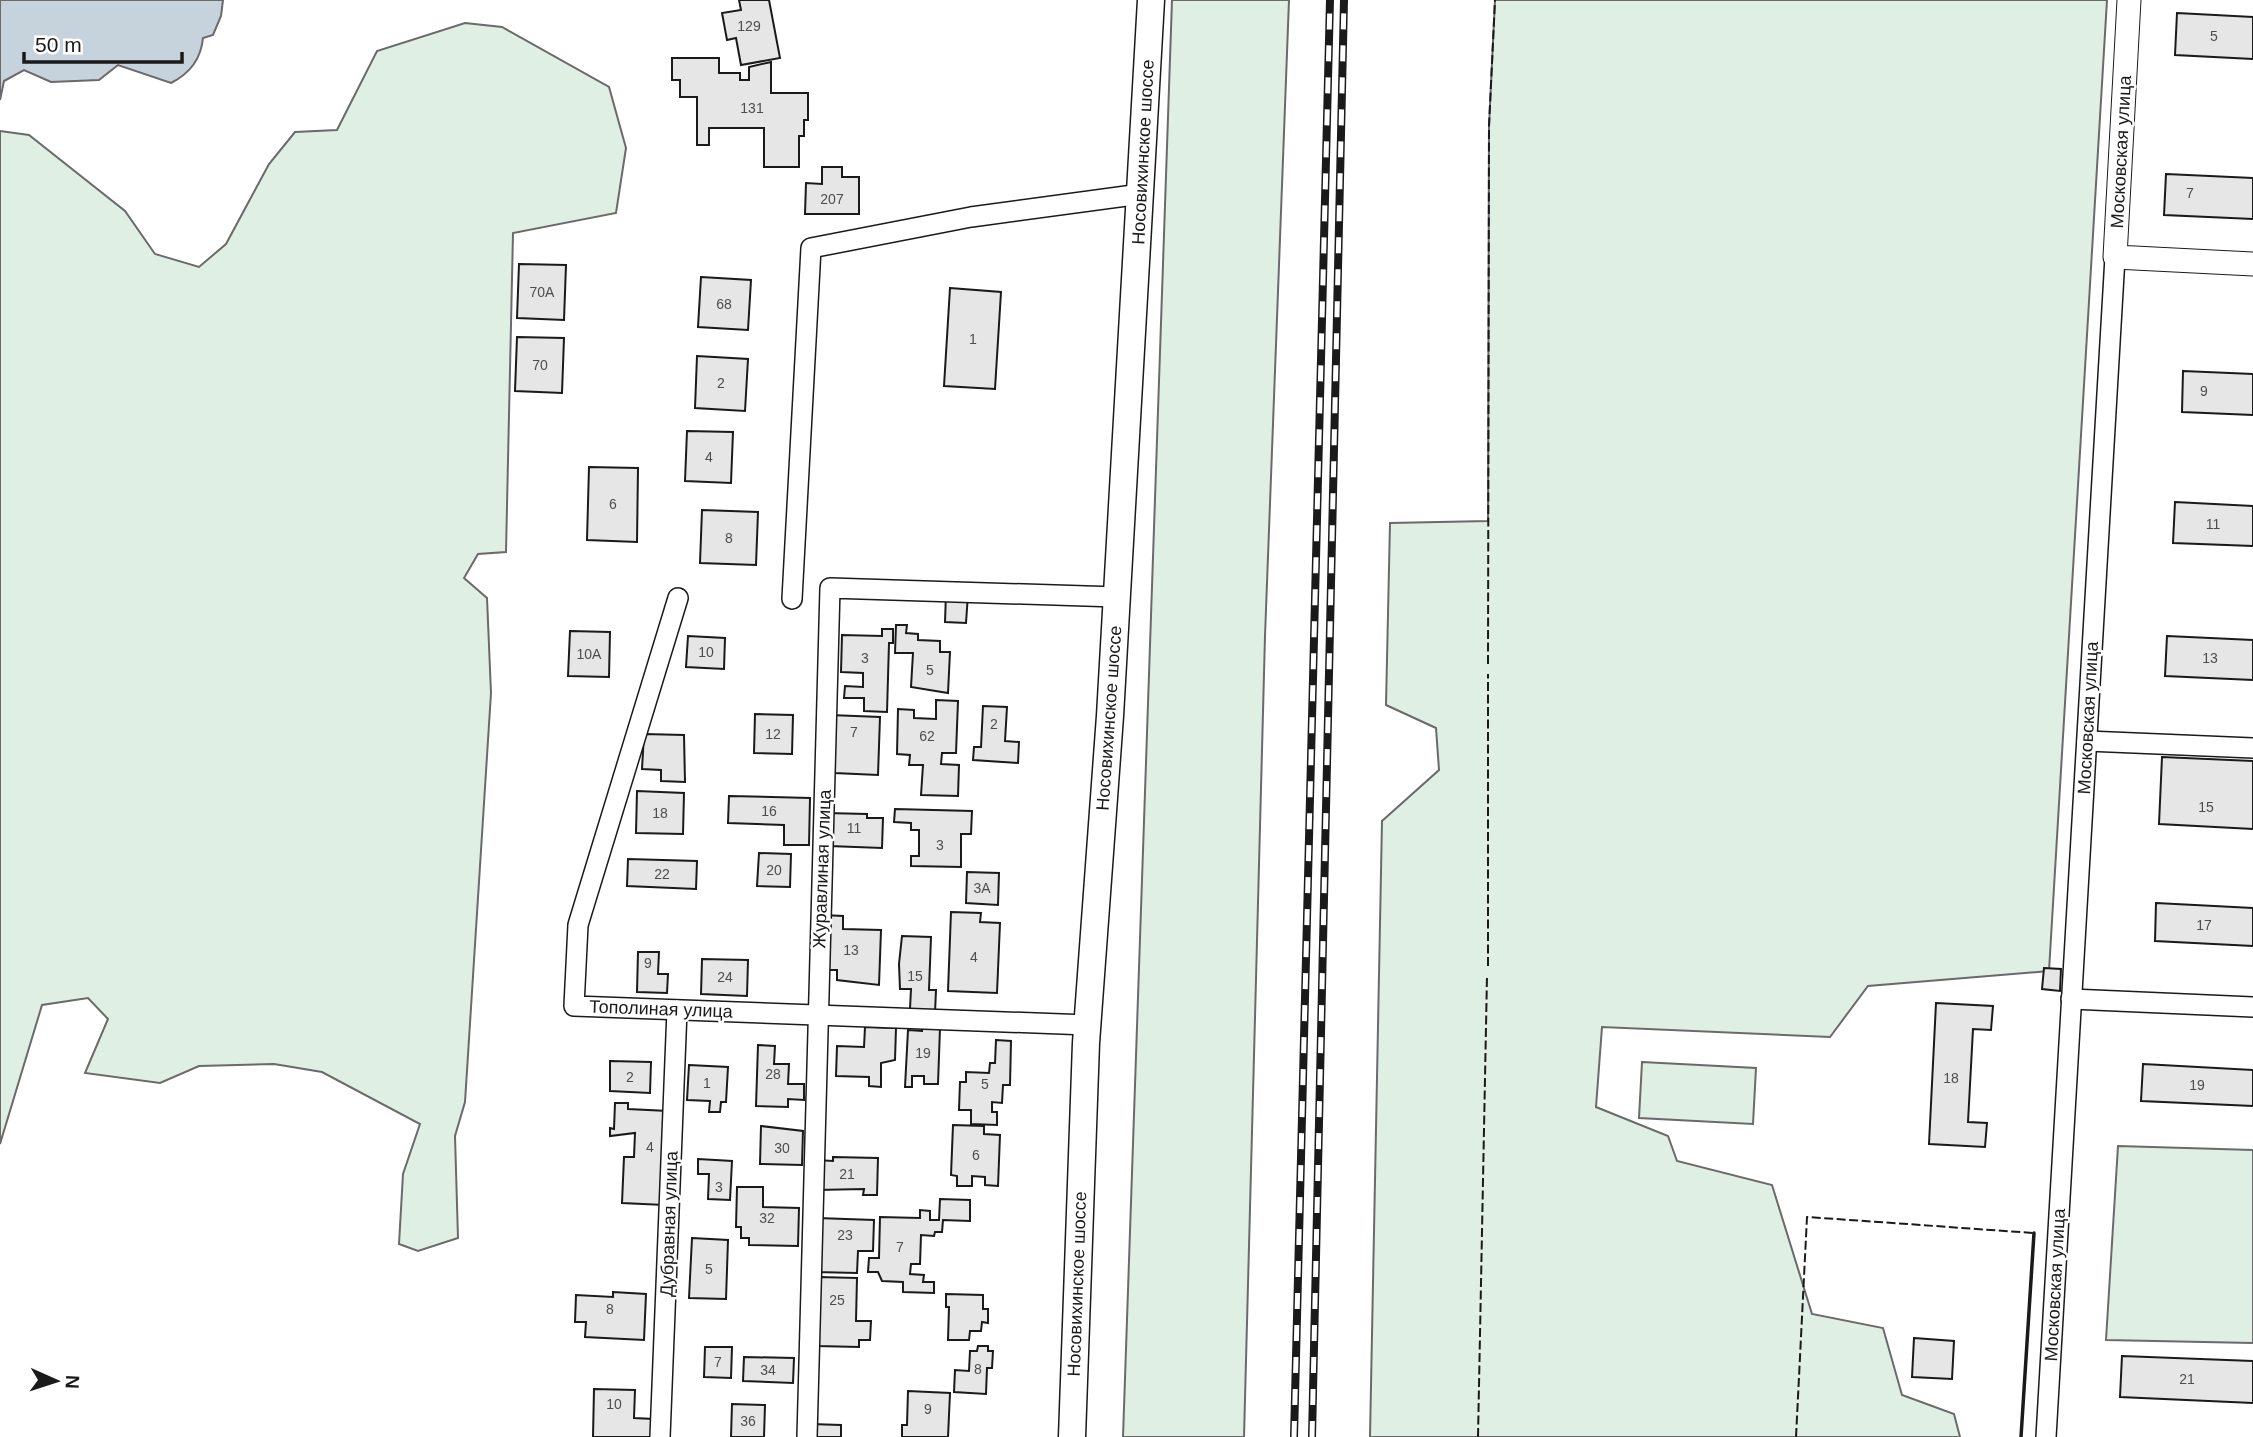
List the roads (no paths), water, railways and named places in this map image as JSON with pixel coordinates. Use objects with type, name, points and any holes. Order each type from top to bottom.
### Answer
[{"type":"main road","name":"Носовихинское шоссе","points":[[1072,1437],[1088,1025],[1117,597],[1151,0]]},
{"type":"street","name":"Московская улица","points":[[2046,1437],[2129,0]]},
{"type":"street","points":[[792,599],[811,248],[971,217],[1141,194]]},
{"type":"street","points":[[2115,257],[2253,264]]},
{"type":"street","name":"Журавлиная улица","points":[[807,1437],[830,587],[1117,597]]},
{"type":"street","name":"Тополиная улица","points":[[678,598],[578,925],[574,1006],[1088,1025]]},
{"type":"street","points":[[2087,741],[2253,748]]},
{"type":"street","points":[[2071,999],[2253,1007]]},
{"type":"street","name":"Дубравная улица","points":[[660,1437],[677,1010]]},
{"type":"railway","points":[[1294,1437],[1330,0]]},
{"type":"railway","points":[[1312,1437],[1344,0]]}]
